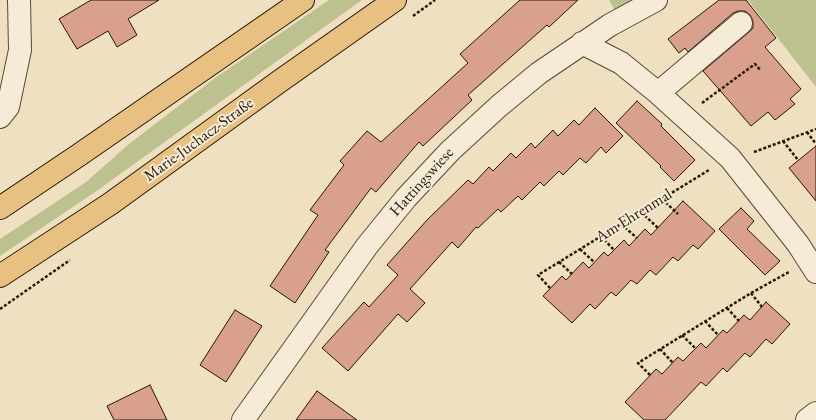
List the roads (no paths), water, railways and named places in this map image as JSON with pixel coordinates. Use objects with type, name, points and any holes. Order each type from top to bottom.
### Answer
[{"type":"main road","points":[[0,208],[80,155],[303,0]]},
{"type":"main road","name":"Marie-Juchacz-Straße","points":[[0,276],[110,204],[395,0]]},
{"type":"street","points":[[0,117],[8,107],[20,50],[19,0]]},
{"type":"street","name":"Hattingswiese","points":[[244,420],[367,246],[406,198],[450,151],[499,106],[539,74],[610,25],[656,0]]},
{"type":"street","points":[[658,92],[741,23]]},
{"type":"street","points":[[582,43],[621,63],[658,92],[730,158],[798,244],[812,266]]},
{"type":"street","points":[[807,420],[816,413]]}]
